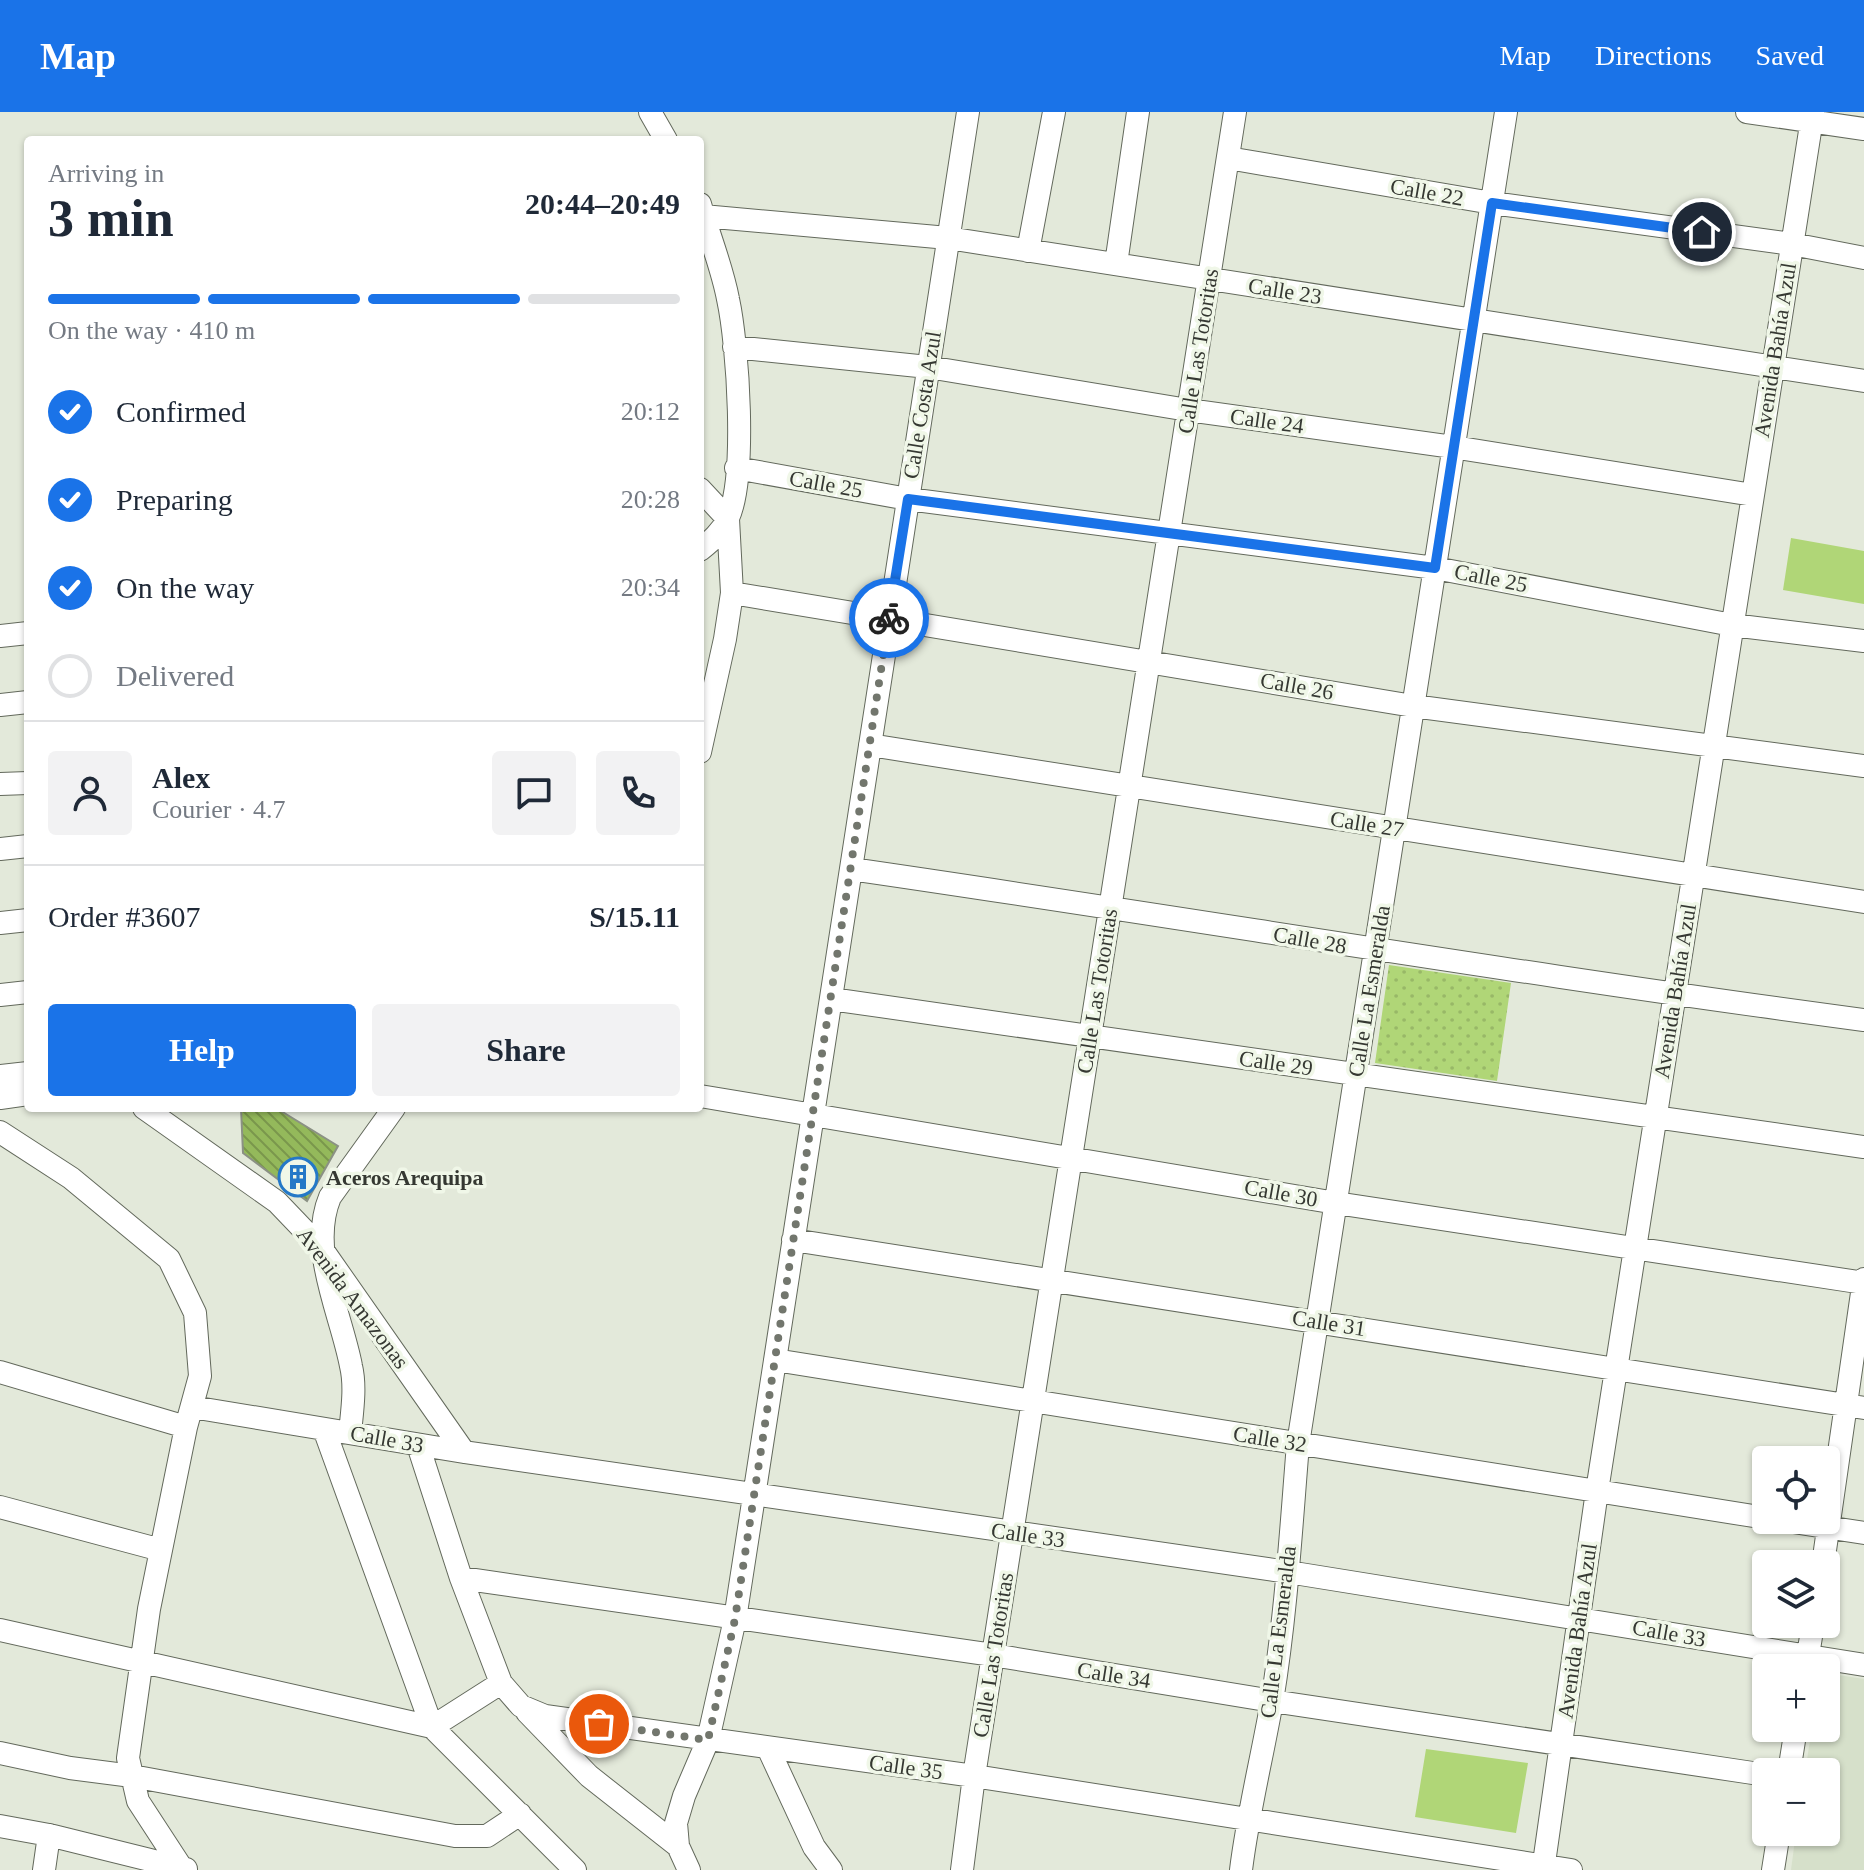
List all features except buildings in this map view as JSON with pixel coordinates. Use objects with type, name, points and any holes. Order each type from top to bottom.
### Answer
[{"type":"street","points":[[650,112],[664,136]]},
{"type":"street","name":"Calle Costa Azul","points":[[678,1846],[676,1823],[708,1740],[735,1619],[966,112]]},
{"type":"street","points":[[1028,251],[1054,112]]},
{"type":"street","points":[[1116,264],[1138,112]]},
{"type":"street","name":"Calle Las Totoritas","points":[[962,1870],[1032,1401],[1235,112]]},
{"type":"street","name":"Calle La Esmeralda","points":[[1241,1870],[1247,1819],[1272,1701],[1288,1572],[1298,1444],[1506,112]]},
{"type":"street","points":[[1747,112],[1812,116],[1864,129]]},
{"type":"street","name":"Avenida Bahía Azul","points":[[1543,1868],[1597,1491],[1812,116]]},
{"type":"street","name":"Calle 22","points":[[1228,158],[1492,203],[1792,244],[1864,258]]},
{"type":"street","name":"Calle 23","points":[[704,210],[948,238],[1864,381]]},
{"type":"street","points":[[704,217],[729,300],[740,410],[735,495],[728,519],[717,536],[704,547]]},
{"type":"street","name":"Calle 24","points":[[734,347],[928,367],[1188,410],[1453,447],[1753,495]]},
{"type":"street","name":"Calle 25","points":[[736,468],[908,499],[1435,568],[1732,625],[1864,641]]},
{"type":"street","points":[[704,493],[728,519],[732,593],[725,639],[705,708]]},
{"type":"street","name":"Calle 26","points":[[732,593],[1413,706],[1864,766]]},
{"type":"street","points":[[0,636],[24,633]]},
{"type":"street","points":[[0,705],[24,702]]},
{"type":"street","name":"Calle 27","points":[[870,745],[1864,902]]},
{"type":"street","points":[[0,784],[24,783]]},
{"type":"street","points":[[0,849],[24,846]]},
{"type":"street","name":"Calle 28","points":[[851,869],[1110,906],[1675,995],[1864,1020]]},
{"type":"street","points":[[0,923],[24,920]]},
{"type":"street","points":[[0,995],[24,992]]},
{"type":"street","name":"Calle 29","points":[[831,999],[1864,1147]]},
{"type":"street","points":[[0,1076],[24,1073]]},
{"type":"street","points":[[0,1098],[24,1095]]},
{"type":"street","name":"Calle 30","points":[[704,1097],[1336,1203],[1864,1281]]},
{"type":"street","name":"Avenida Amazonas","points":[[150,1112],[277,1202],[322,1249],[464,1452]]},
{"type":"street","points":[[350,1433],[352,1368],[322,1249],[325,1209],[330,1197],[391,1112]]},
{"type":"street","points":[[0,1132],[71,1178],[169,1259],[195,1313],[200,1376],[161,1550],[128,1758],[138,1801],[184,1869]]},
{"type":"street","name":"Calle 31","points":[[793,1240],[1855,1406]]},
{"type":"street","points":[[1840,1476],[1855,1406],[1864,1281]]},
{"type":"street","name":"Calle 32","points":[[775,1360],[1752,1516]]},
{"type":"street","name":"Calle 33","points":[[0,1372],[189,1417],[324,1429],[1288,1572],[1579,1618],[1766,1654]]},
{"type":"street","points":[[324,1429],[432,1727],[575,1870]]},
{"type":"street","points":[[418,1445],[461,1578],[501,1683],[589,1776],[678,1846],[689,1870]]},
{"type":"street","points":[[0,1507],[161,1550]]},
{"type":"street","points":[[1840,1530],[1864,1533]]},
{"type":"street","name":"Calle 34","points":[[461,1578],[993,1655],[1272,1701],[1752,1773]]},
{"type":"street","points":[[0,1630],[432,1727],[501,1683]]},
{"type":"street","name":"Calle 33","points":[[1840,1664],[1864,1665]]},
{"type":"street","name":"Calle 35","points":[[521,1706],[545,1716],[974,1776],[1571,1870]]},
{"type":"street","points":[[768,1748],[814,1847],[831,1870]]},
{"type":"street","points":[[0,1753],[455,1836],[487,1836],[520,1814]]},
{"type":"street","points":[[0,1826],[184,1869]]},
{"type":"street","points":[[44,1870],[49,1835]]},
{"type":"street","points":[[1773,1870],[1777,1846]]},
{"type":"shaded area","points":[[1840,1675],[1864,1679],[1864,1870],[1791,1870],[1794,1846],[1840,1846],[1840,1758],[1807,1758],[1810,1742],[1840,1742]]},
{"type":"green space","points":[[1791,538],[1864,551],[1864,604],[1783,590]]},
{"type":"green space","points":[[1389,965],[1511,983],[1497,1081],[1375,1063]]},
{"type":"green space","points":[[1426,1749],[1528,1763],[1516,1833],[1415,1817]]},
{"type":"way so far","points":[[599,1724],[708,1740],[735,1619],[889,618]]},
{"type":"place","name":"Aceros Arequipa","points":[[298,1177]]},
{"type":"route","points":[[889,618],[908,499],[1435,568],[1492,203],[1702,232]]}]
